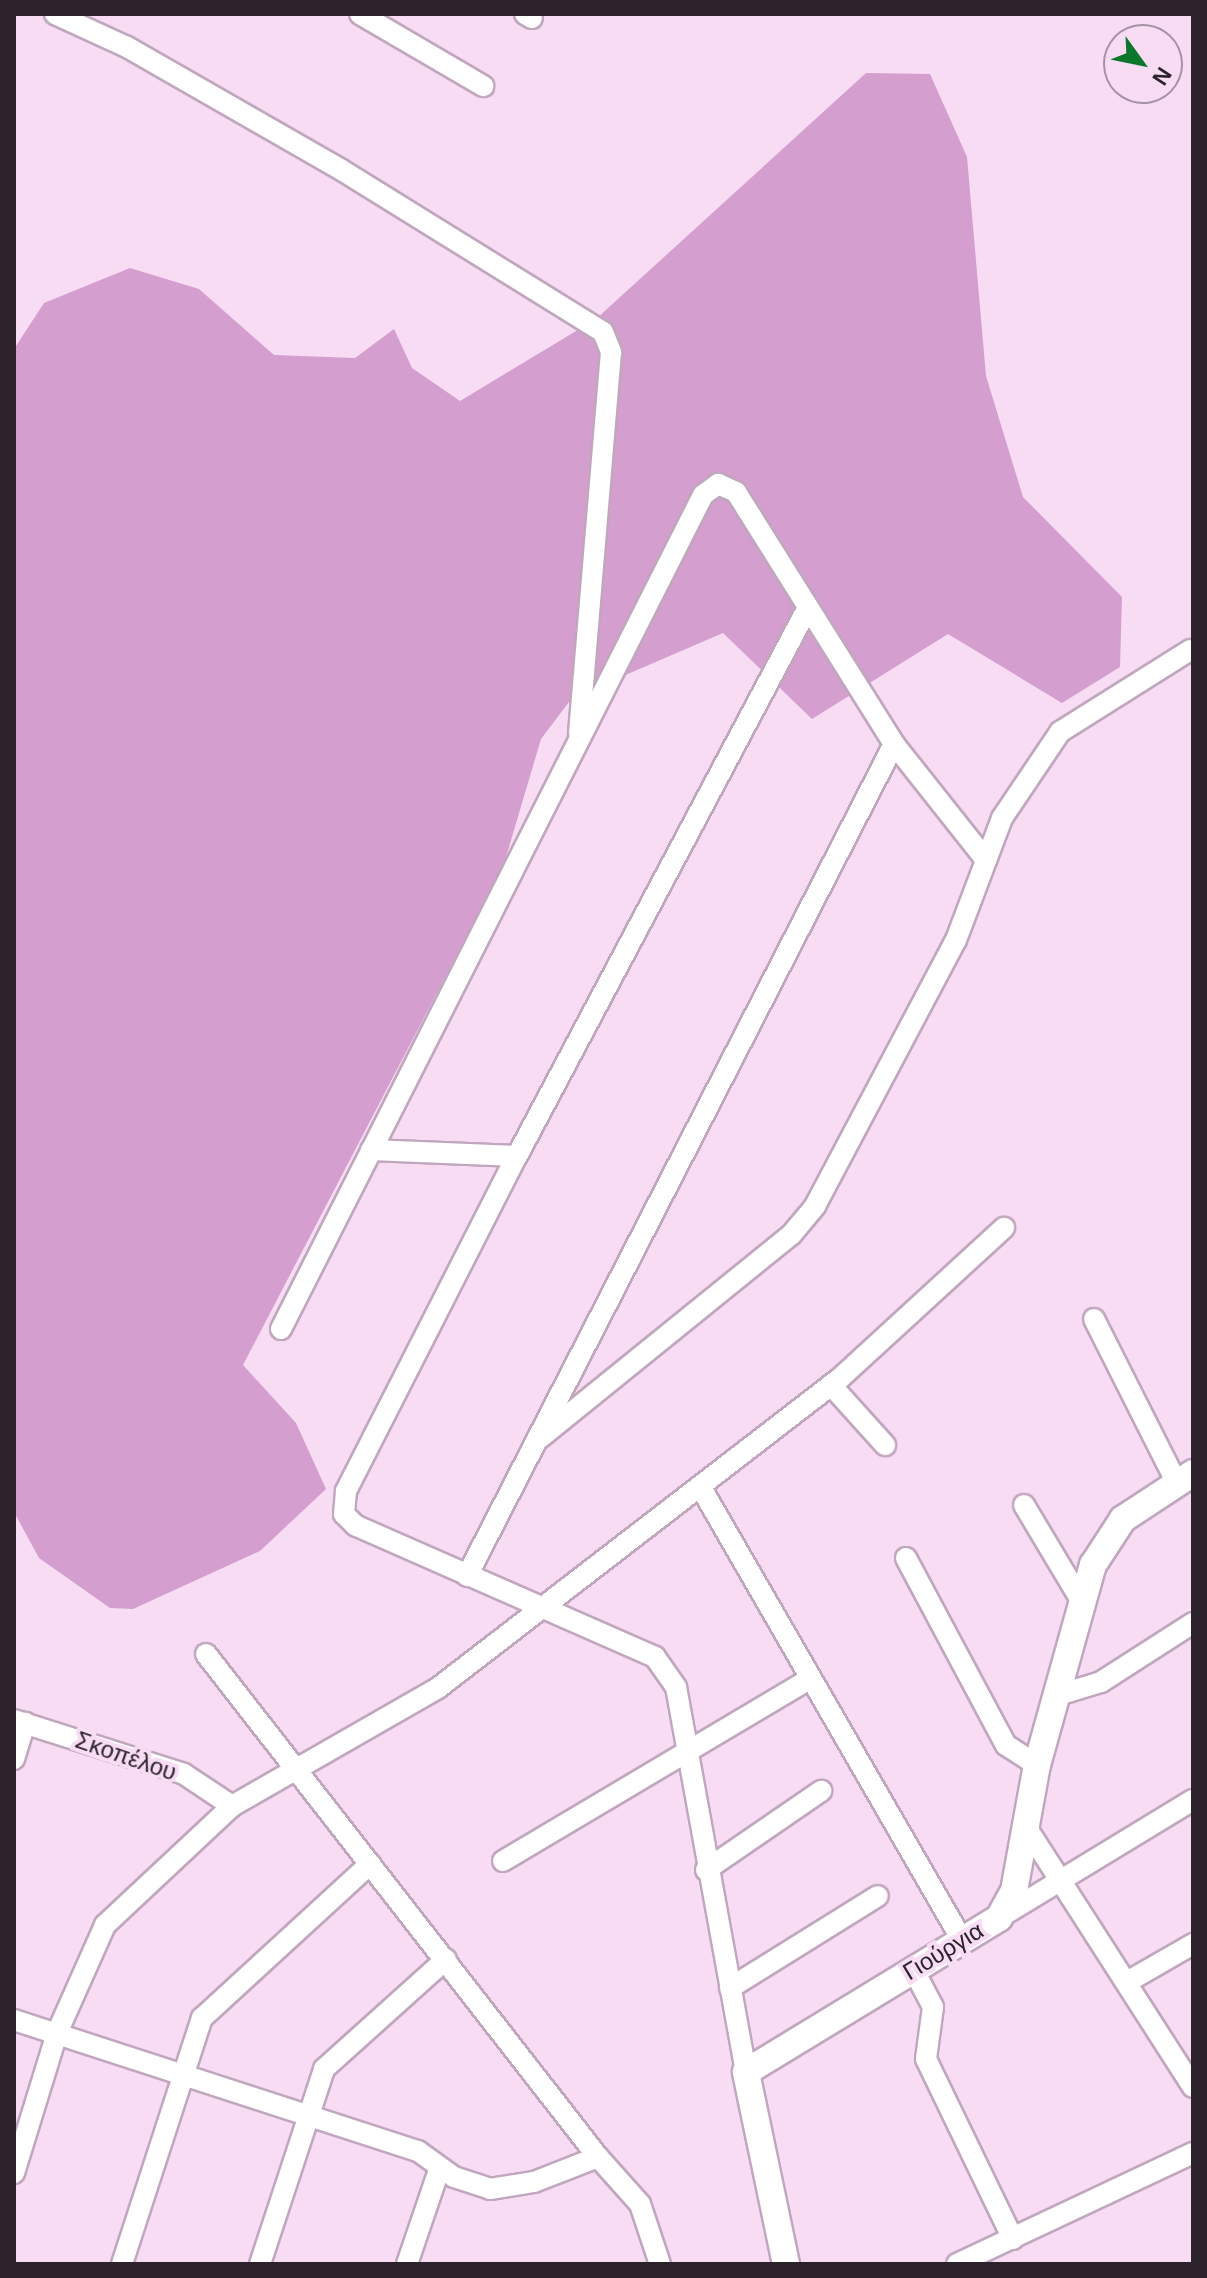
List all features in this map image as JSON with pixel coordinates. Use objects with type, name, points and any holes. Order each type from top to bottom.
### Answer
[{"type":"street","points":[[55,14],[127,47],[340,169],[603,332],[611,352],[578,746]]},
{"type":"street","points":[[360,14],[483,86]]},
{"type":"street","points":[[281,1329],[703,495],[718,484],[736,492],[806,611],[894,744],[986,860]]},
{"type":"street","points":[[786,2264],[706,1870],[683,1748],[676,1687],[655,1657],[537,1608],[356,1526],[344,1514],[346,1491],[517,1156],[806,611]]},
{"type":"street","points":[[540,1438],[791,1235],[815,1206],[956,940],[1002,818],[1060,732],[1190,650]]},
{"type":"street","points":[[467,1576],[894,744]]},
{"type":"street","points":[[371,1150],[517,1156]]},
{"type":"street","points":[[14,2173],[57,2033],[105,1925],[232,1806],[438,1688],[537,1608],[831,1385],[1004,1228]]},
{"type":"street","points":[[1094,1319],[1185,1478]]},
{"type":"street","points":[[831,1385],[885,1445]]},
{"type":"street","name":"Γιούργια","points":[[746,2072],[999,1918],[1014,1891],[1037,1765],[1082,1602],[1105,1538],[1185,1478]]},
{"type":"street","points":[[700,1486],[962,1940]]},
{"type":"street","points":[[1024,1505],[1082,1602]]},
{"type":"street","points":[[906,1558],[1006,1745],[1037,1765]]},
{"type":"street","points":[[1055,1696],[1101,1682],[1193,1623]]},
{"type":"street","points":[[206,1654],[598,2157],[640,2204],[660,2264]]},
{"type":"street","points":[[503,1861],[683,1748],[811,1678]]},
{"type":"street","points":[[14,1759],[19,1721]]},
{"type":"street","name":"Σκοπέλου","points":[[19,1721],[184,1774],[232,1806]]},
{"type":"street","points":[[706,1870],[821,1791]]},
{"type":"street","points":[[999,1918],[1060,1878],[1193,1800]]},
{"type":"street","points":[[1026,1827],[1193,2087]]},
{"type":"street","points":[[122,2264],[202,2018],[370,1864]]},
{"type":"street","points":[[730,1988],[878,1896]]},
{"type":"street","points":[[1127,1982],[1193,1944]]},
{"type":"street","points":[[260,2264],[306,2114],[324,2069],[446,1959]]},
{"type":"street","points":[[913,1969],[933,2007],[926,2059],[1013,2239]]},
{"type":"street","points":[[14,2020],[184,2079],[306,2114],[418,2151],[440,2167],[490,2189],[534,2182],[598,2157]]},
{"type":"street","points":[[957,2264],[1193,2153]]},
{"type":"street","points":[[407,2264],[440,2167]]},
{"type":"shaded area","points":[[866,73],[930,74],[967,157],[986,376],[1023,497],[1122,597],[1120,667],[1062,703],[948,634],[812,719],[723,633],[572,698],[541,739],[504,864],[243,1365],[296,1423],[326,1489],[260,1551],[133,1609],[110,1608],[39,1558],[14,1512],[14,349],[44,303],[130,268],[199,289],[274,355],[355,358],[394,329],[412,368],[460,401],[596,319]]}]
